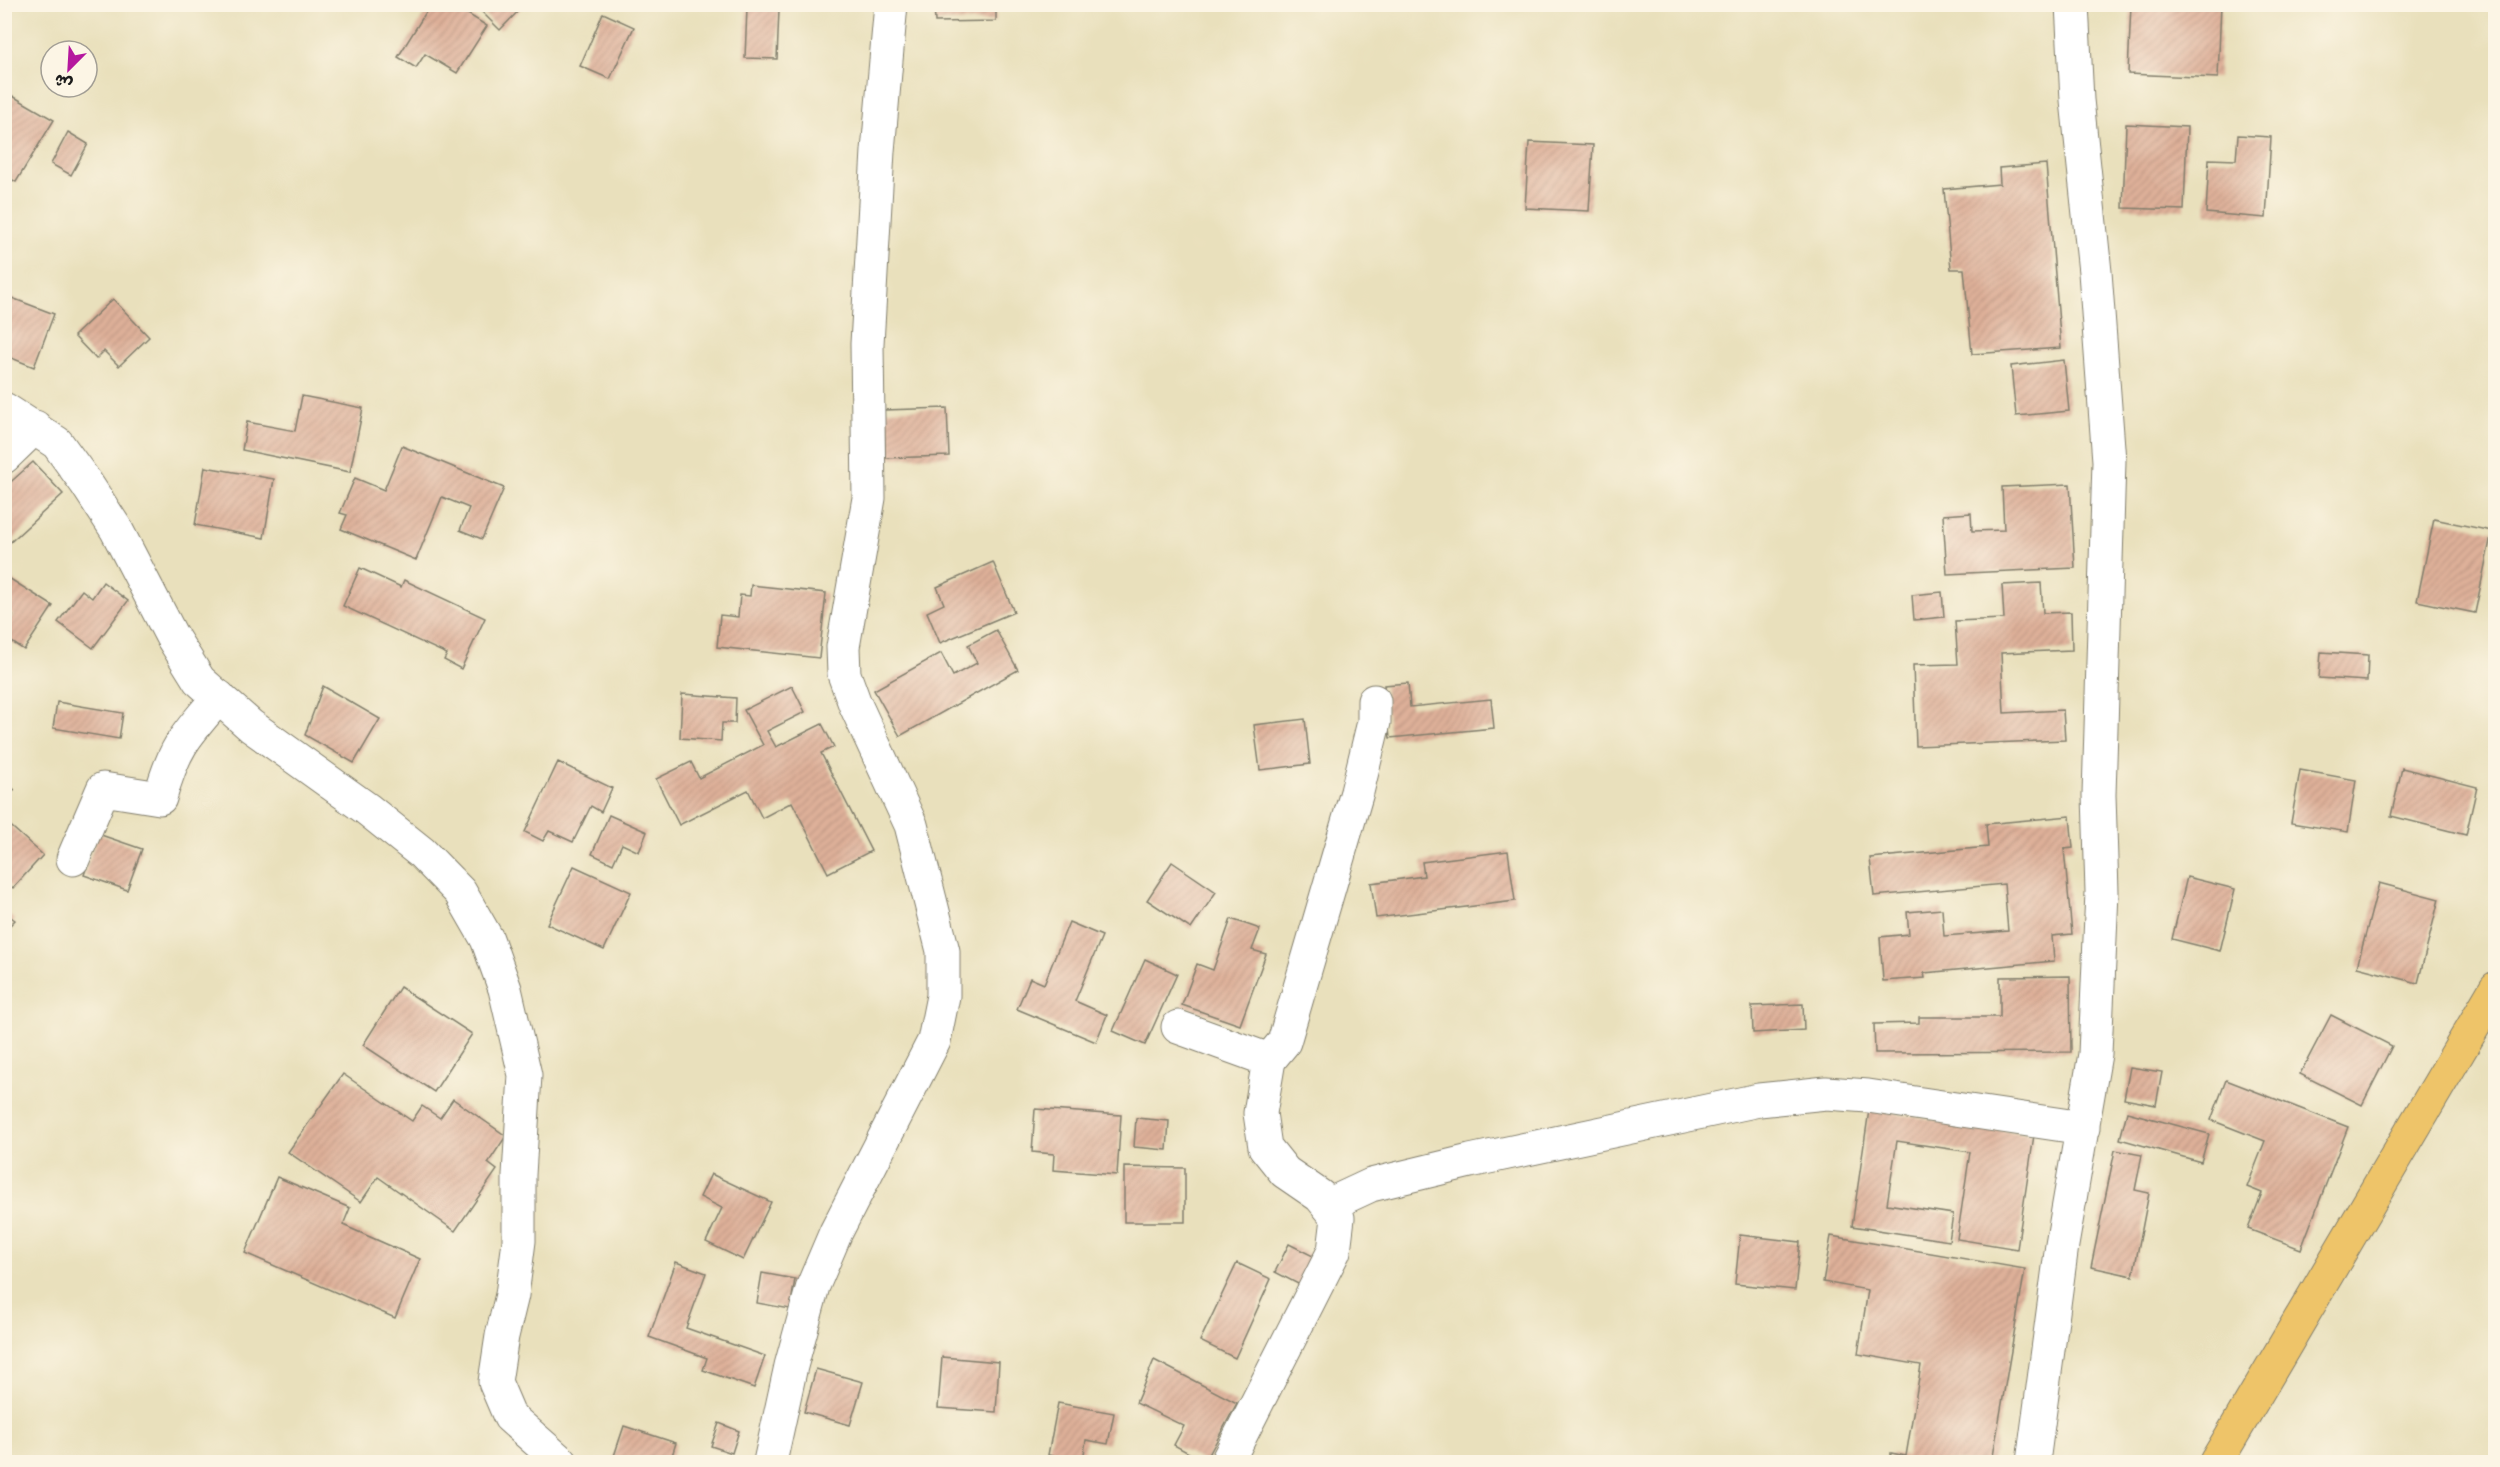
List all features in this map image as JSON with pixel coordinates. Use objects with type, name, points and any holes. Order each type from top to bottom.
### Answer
[{"type":"main road","points":[[2216,1462],[2496,988]]},
{"type":"street","points":[[770,1462],[791,1366],[813,1286],[836,1232],[934,1041],[943,996],[943,951],[911,825],[855,704],[844,674],[843,647],[869,498],[867,344],[878,151],[891,4]]},
{"type":"street","points":[[2033,1462],[2062,1245],[2095,1053],[2102,892],[2098,795],[2109,461],[2095,272],[2077,100],[2072,4]]},
{"type":"street","points":[[4,409],[57,443],[86,483],[116,529],[171,635],[199,680],[251,726],[367,809],[423,853],[460,892],[488,939],[508,1000],[525,1075],[519,1175],[519,1241],[512,1295],[502,1336],[495,1382],[510,1417],[561,1462]]},
{"type":"street","points":[[4,457],[35,428]]},
{"type":"street","points":[[73,859],[103,789],[160,798],[170,762],[182,739],[219,697]]},
{"type":"street","points":[[1227,1462],[1334,1251],[1338,1218],[1320,1196],[1285,1172],[1265,1148],[1260,1113],[1269,1060],[1284,1042],[1357,792],[1374,722],[1374,701]]},
{"type":"street","points":[[1178,1027],[1269,1060]]},
{"type":"street","points":[[1328,1205],[1371,1185],[1470,1161],[1759,1100],[1826,1093],[1868,1096],[2083,1128]]},
{"type":"path","points":[[4,782],[14,791]]},
{"type":"building","points":[[431,4],[452,4],[487,26],[457,73],[425,54],[416,68],[398,57]]},
{"type":"building","points":[[489,4],[525,4],[500,30],[482,12]]},
{"type":"building","points":[[934,4],[996,4],[996,21],[935,22]]},
{"type":"building","points":[[2131,4],[2221,4],[2218,78],[2128,74]]},
{"type":"building","points":[[747,8],[779,10],[777,59],[745,58]]},
{"type":"building","points":[[603,13],[634,27],[610,79],[580,66]]},
{"type":"building","points":[[4,91],[54,120],[16,182],[4,175]]},
{"type":"building","points":[[2126,124],[2187,127],[2184,210],[2123,208]]},
{"type":"building","points":[[68,132],[88,144],[71,175],[51,164]]},
{"type":"building","points":[[2238,135],[2271,137],[2266,218],[2206,213],[2209,159],[2236,160]]},
{"type":"building","points":[[1529,142],[1593,145],[1589,211],[1525,208]]},
{"type":"building","points":[[2046,164],[2061,348],[1972,354],[1964,269],[1951,269],[1944,189],[2000,184],[1999,168]]},
{"type":"building","points":[[4,295],[54,314],[34,367],[4,355]]},
{"type":"building","points":[[113,299],[149,337],[119,366],[104,351],[96,359],[74,336]]},
{"type":"building","points":[[2064,360],[2069,411],[2016,416],[2011,366]]},
{"type":"building","points":[[302,396],[363,408],[350,472],[242,450],[247,422],[295,431]]},
{"type":"building","points":[[947,408],[949,456],[885,458],[884,410]]},
{"type":"building","points":[[402,446],[504,488],[482,539],[460,530],[469,508],[442,497],[416,560],[341,529],[347,515],[340,513],[355,478],[384,490]]},
{"type":"building","points":[[33,462],[63,494],[4,548],[4,488]]},
{"type":"building","points":[[205,467],[274,479],[264,538],[195,525]]},
{"type":"building","points":[[2070,484],[2075,568],[1947,574],[1943,515],[1971,513],[1972,531],[2004,530],[2002,487]]},
{"type":"building","points":[[2434,519],[2492,531],[2475,613],[2417,601]]},
{"type":"building","points":[[993,562],[1014,612],[940,643],[927,612],[944,604],[937,587]]},
{"type":"building","points":[[360,568],[401,587],[404,580],[485,618],[461,669],[444,660],[447,654],[343,606]]},
{"type":"building","points":[[4,575],[53,606],[24,650],[4,637],[4,628],[13,615],[4,609]]},
{"type":"building","points":[[103,582],[128,601],[93,648],[58,622],[82,590],[92,598]]},
{"type":"building","points":[[2041,583],[2043,613],[2071,612],[2072,650],[2001,653],[2004,713],[2063,710],[2065,740],[1916,746],[1913,665],[1958,664],[1955,621],[2004,619],[2002,585]]},
{"type":"building","points":[[751,585],[826,593],[819,658],[717,647],[720,615],[738,617],[740,595],[750,596]]},
{"type":"building","points":[[1942,592],[1944,617],[1914,620],[1912,595]]},
{"type":"building","points":[[996,630],[1018,670],[900,736],[874,690],[941,653],[953,676],[977,663],[968,645]]},
{"type":"building","points":[[2321,652],[2368,655],[2367,681],[2319,678]]},
{"type":"building","points":[[1408,683],[1410,707],[1491,699],[1494,728],[1390,738],[1384,685]]},
{"type":"building","points":[[323,686],[380,719],[354,763],[305,735]]},
{"type":"building","points":[[792,686],[805,712],[767,731],[776,747],[822,724],[834,747],[821,753],[871,851],[828,873],[792,802],[762,818],[748,790],[679,825],[656,779],[691,762],[699,778],[763,745],[744,710]]},
{"type":"building","points":[[682,694],[736,698],[735,723],[722,723],[721,741],[680,738]]},
{"type":"building","points":[[57,702],[123,713],[119,739],[53,728]]},
{"type":"building","points":[[1305,719],[1310,764],[1260,770],[1254,725]]},
{"type":"building","points":[[558,762],[612,788],[601,812],[591,806],[573,842],[549,831],[543,841],[525,832]]},
{"type":"building","points":[[2402,768],[2477,787],[2466,835],[2391,816]]},
{"type":"building","points":[[2300,770],[2356,780],[2348,832],[2291,823]]},
{"type":"building","points":[[609,815],[647,832],[639,852],[622,844],[613,864],[592,854]]},
{"type":"building","points":[[2070,816],[2073,848],[2064,849],[2072,934],[2052,936],[2054,961],[1924,973],[1925,978],[1883,981],[1880,937],[1909,934],[1907,912],[1942,909],[1944,936],[2008,931],[2004,884],[1874,896],[1870,858],[1988,847],[1986,824]]},
{"type":"building","points":[[4,820],[43,855],[13,888],[4,880]]},
{"type":"building","points":[[98,834],[142,849],[127,890],[84,875]]},
{"type":"building","points":[[1508,851],[1515,901],[1376,918],[1371,883],[1424,876],[1422,862]]},
{"type":"building","points":[[1172,862],[1216,892],[1191,929],[1147,900]]},
{"type":"building","points":[[574,866],[631,892],[604,950],[547,924]]},
{"type":"building","points":[[2187,877],[2235,889],[2220,951],[2172,939]]},
{"type":"building","points":[[2379,883],[2439,899],[2418,983],[2357,967]]},
{"type":"building","points":[[4,912],[15,920],[4,931]]},
{"type":"building","points":[[1231,919],[1260,929],[1252,950],[1266,954],[1240,1025],[1182,1005],[1197,964],[1213,970]]},
{"type":"building","points":[[1069,922],[1102,936],[1075,1001],[1107,1015],[1096,1042],[1017,1009],[1030,978],[1044,984]]},
{"type":"building","points":[[1145,959],[1177,974],[1145,1045],[1113,1031]]},
{"type":"building","points":[[2070,976],[2071,1052],[1875,1053],[1874,1024],[1919,1023],[1919,1017],[2000,1017],[2000,977]]},
{"type":"building","points":[[400,987],[472,1034],[434,1092],[363,1045]]},
{"type":"building","points":[[1803,1004],[1804,1030],[1753,1033],[1752,1006]]},
{"type":"building","points":[[2331,1015],[2392,1046],[2362,1105],[2300,1074]]},
{"type":"building","points":[[2130,1067],[2162,1072],[2156,1105],[2124,1099]]},
{"type":"building","points":[[343,1074],[412,1121],[422,1106],[440,1118],[453,1099],[506,1136],[488,1163],[497,1170],[455,1231],[378,1177],[361,1202],[288,1152]]},
{"type":"building","points":[[2226,1080],[2348,1127],[2301,1249],[2248,1229],[2262,1193],[2247,1187],[2265,1141],[2211,1120]]},
{"type":"building","points":[[1035,1109],[1121,1115],[1117,1175],[1053,1170],[1054,1154],[1032,1152]]},
{"type":"building","points":[[1869,1110],[2034,1135],[2017,1249],[1957,1239],[1970,1152],[1897,1141],[1887,1204],[1953,1214],[1949,1241],[1852,1226]]},
{"type":"building","points":[[2127,1112],[2209,1134],[2201,1162],[2120,1139]]},
{"type":"building","points":[[1136,1118],[1169,1121],[1167,1150],[1134,1147]]},
{"type":"building","points":[[2115,1150],[2142,1155],[2135,1190],[2149,1193],[2133,1276],[2091,1267]]},
{"type":"building","points":[[1124,1167],[1185,1168],[1185,1222],[1124,1222]]},
{"type":"building","points":[[711,1174],[771,1202],[743,1260],[706,1242],[722,1208],[700,1197]]},
{"type":"building","points":[[277,1177],[350,1208],[343,1225],[420,1259],[395,1318],[245,1253]]},
{"type":"building","points":[[1740,1235],[1800,1242],[1795,1290],[1735,1284]]},
{"type":"building","points":[[1831,1236],[2025,1269],[1992,1462],[1890,1462],[1891,1453],[1906,1456],[1921,1365],[1858,1354],[1868,1290],[1823,1282]]},
{"type":"building","points":[[1289,1244],[1315,1257],[1300,1285],[1275,1272]]},
{"type":"building","points":[[676,1262],[706,1273],[686,1328],[765,1356],[754,1388],[703,1370],[707,1358],[649,1337]]},
{"type":"building","points":[[1237,1263],[1271,1279],[1235,1358],[1200,1341]]},
{"type":"building","points":[[762,1273],[795,1279],[790,1309],[757,1303]]},
{"type":"building","points":[[942,1357],[999,1362],[996,1412],[938,1408]]},
{"type":"building","points":[[1154,1360],[1237,1403],[1205,1462],[1174,1445],[1184,1426],[1136,1403]]},
{"type":"building","points":[[816,1369],[863,1382],[850,1425],[804,1412]]},
{"type":"building","points":[[1058,1403],[1114,1413],[1108,1444],[1086,1440],[1083,1461],[1048,1455]]},
{"type":"building","points":[[719,1423],[739,1431],[732,1453],[711,1446]]},
{"type":"building","points":[[624,1426],[676,1443],[670,1462],[612,1462]]}]
